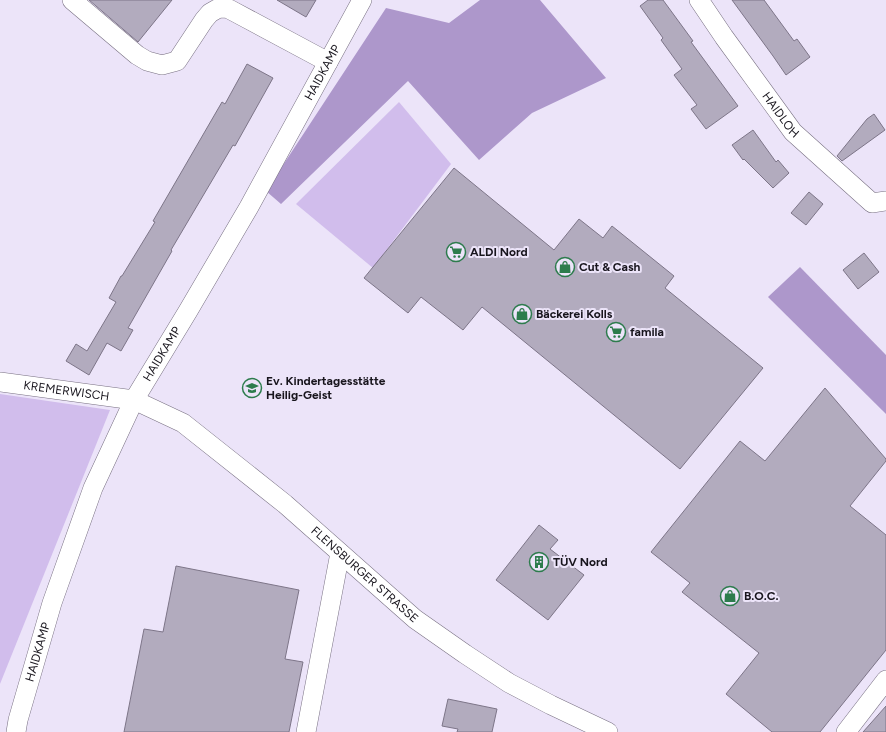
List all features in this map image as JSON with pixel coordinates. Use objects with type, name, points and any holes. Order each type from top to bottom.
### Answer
[{"type":"street","points":[[72,0],[137,55],[147,61],[162,65],[177,61],[210,13],[223,8],[229,9],[328,62]]},
{"type":"street","name":"HAIDKAMP","points":[[16,732],[18,720],[52,603],[93,488],[134,400],[249,207],[362,0]]},
{"type":"street","name":"HAIDLOH","points":[[699,0],[724,37],[794,132],[872,203],[886,201]]},
{"type":"street","name":"KREMERWISCH","points":[[0,382],[134,400]]},
{"type":"street","name":"FLENSBURGER STRASSE","points":[[134,400],[183,423],[284,504],[415,620],[509,683],[608,732]]},
{"type":"street","points":[[306,732],[340,553]]},
{"type":"street","points":[[846,732],[886,680]]},
{"type":"shaded area","points":[[480,0],[540,0],[606,78],[532,113],[479,160],[408,81],[281,204],[266,191],[386,8],[449,23]]},
{"type":"shaded area","points":[[399,102],[451,164],[373,268],[296,204]]},
{"type":"shaded area","points":[[800,267],[886,355],[886,414],[768,297]]},
{"type":"shaded area","points":[[0,394],[110,410],[0,684]]},
{"type":"building","points":[[89,0],[172,0],[138,42]]},
{"type":"building","points":[[277,0],[316,0],[306,17]]},
{"type":"building","points":[[648,0],[663,0],[693,41],[691,42],[738,106],[706,129],[691,109],[697,105],[674,75],[682,69],[661,40],[663,38],[640,6]]},
{"type":"building","points":[[732,0],[764,0],[794,41],[797,39],[810,57],[786,75]]},
{"type":"building","points":[[247,64],[273,78],[235,146],[233,145],[171,250],[172,251],[128,328],[133,330],[121,351],[107,343],[89,375],[66,361],[76,344],[87,351],[116,302],[109,298],[121,276],[155,222],[153,221],[222,102],[225,104]]},
{"type":"building","points":[[874,114],[885,130],[842,161],[837,156],[867,119]]},
{"type":"building","points":[[753,130],[776,162],[778,160],[789,173],[773,188],[744,159],[743,160],[732,145]]},
{"type":"building","name":"famila","points":[[454,168],[554,250],[579,219],[603,238],[612,226],[674,276],[665,288],[763,368],[680,469],[482,307],[463,330],[421,297],[408,313],[364,278]]},
{"type":"building","points":[[809,192],[823,204],[806,225],[791,213]]},
{"type":"building","points":[[864,253],[879,272],[858,289],[843,270]]},
{"type":"building","points":[[825,388],[886,459],[886,461],[850,506],[886,535],[886,650],[820,732],[772,732],[726,694],[759,653],[682,592],[690,583],[651,552],[740,441],[765,461]]},
{"type":"building","name":"TÜV Nord","points":[[539,525],[558,540],[550,549],[584,575],[548,620],[496,580]]},
{"type":"building","points":[[176,566],[299,590],[285,659],[303,662],[289,732],[124,732],[144,629],[163,632]]},
{"type":"building","points":[[448,699],[497,709],[492,732],[457,732],[458,729],[442,726]]},
{"type":"building","points":[[886,706],[886,732],[863,732]]},
{"type":"place","name":"ALDI Nord","points":[[456,252]]},
{"type":"place","name":"Cut & Cash","points":[[565,267]]},
{"type":"place","name":"Bäckerei Kolls","points":[[522,314]]},
{"type":"place","name":"famila","points":[[616,332]]},
{"type":"place","name":"Ev. Kindertagesstätte Heilig-Geist","points":[[252,388]]},
{"type":"place","name":"TÜV Nord","points":[[539,562]]},
{"type":"place","name":"B.O.C.","points":[[730,596]]}]
